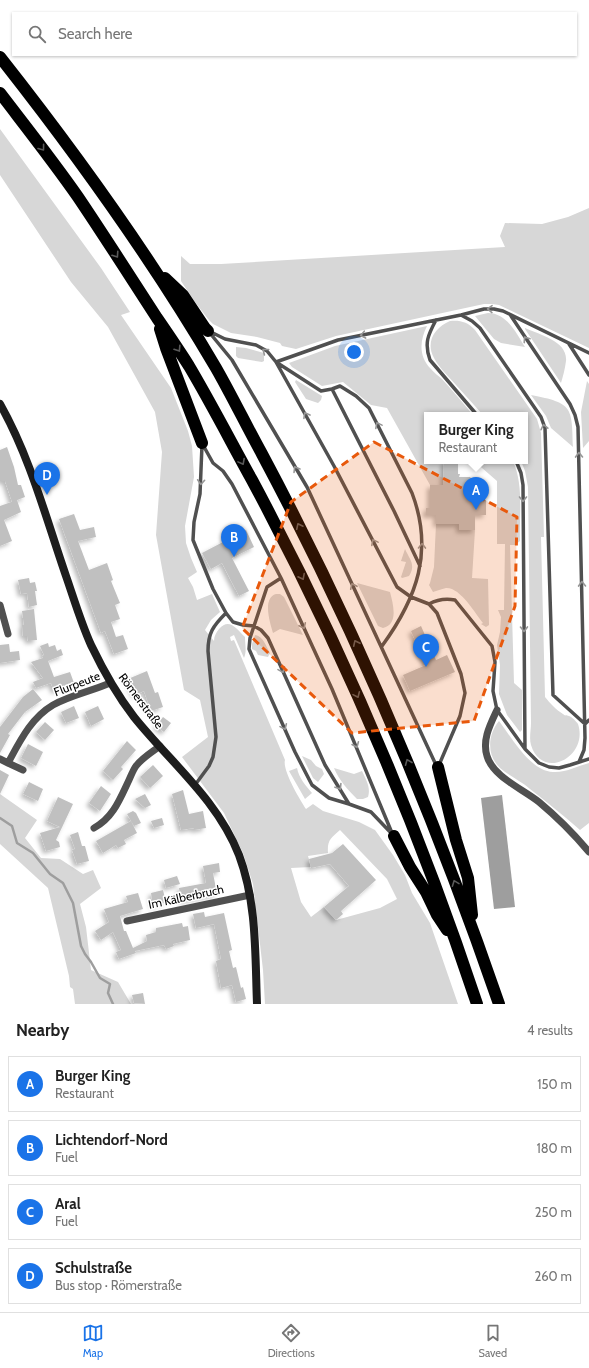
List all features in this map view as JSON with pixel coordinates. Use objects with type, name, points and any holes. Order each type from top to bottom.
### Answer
[{"type":"highway","points":[[0,57],[95,182],[178,306],[216,369],[290,506],[325,577],[390,719],[425,803],[474,932],[499,1004]]},
{"type":"highway","points":[[0,93],[77,196],[136,284],[188,366],[274,522],[334,642],[370,724],[406,810],[458,946],[478,1004]]},
{"type":"highway","points":[[150,264],[183,295],[208,331]]},
{"type":"highway","points":[[156,317],[166,348],[202,443]]},
{"type":"highway","points":[[438,767],[454,833],[468,878],[474,932]]},
{"type":"highway","points":[[394,836],[410,867],[426,892],[436,915],[458,946]]},
{"type":"street","name":"Römerstraße","points":[[0,404],[3,415],[33,478],[89,640],[110,683],[134,717],[195,785],[220,817],[239,856],[246,877],[255,926],[257,1004]]},
{"type":"street","points":[[0,605],[8,634]]},
{"type":"street","name":"Flurpeute","points":[[8,763],[28,729],[38,717],[52,705],[110,683]]},
{"type":"street","points":[[498,710],[488,729],[485,743],[487,756],[490,762],[497,772],[538,802],[574,834],[589,852]]},
{"type":"street","points":[[94,828],[103,823],[110,816],[136,767],[147,755],[160,746]]},
{"type":"street","points":[[0,759],[23,770]]},
{"type":"street","name":"Im Kälberbruch","points":[[127,921],[250,895]]},
{"type":"lane","points":[[276,362],[338,340],[484,309],[494,309],[510,315],[589,353]]},
{"type":"lane","points":[[461,315],[472,321],[480,328],[542,417],[545,428],[553,695],[585,724]]},
{"type":"lane","points":[[510,315],[570,404],[578,427],[585,724],[584,750],[579,762]]},
{"type":"lane","points":[[436,320],[428,336],[426,350],[430,360],[475,412]]},
{"type":"lane","points":[[208,331],[225,339],[256,345],[267,350],[276,362],[334,466],[397,587],[411,597],[429,604],[437,613],[461,674],[465,693],[460,716],[438,767]]},
{"type":"lane","points":[[208,331],[232,360],[307,487],[382,646],[397,683],[438,767]]},
{"type":"lane","points":[[568,344],[589,374]]},
{"type":"lane","points":[[276,362],[321,391],[340,386],[356,396],[369,408],[417,506],[421,527],[422,547],[420,567],[411,597],[394,629],[382,646]]},
{"type":"lane","points":[[332,389],[394,511],[420,567]]},
{"type":"lane","points":[[202,443],[214,463],[223,471],[232,484],[281,578],[332,689],[394,836]]},
{"type":"lane","points":[[202,443],[200,494],[194,522],[193,540],[213,588],[226,613],[233,622],[254,626],[268,638],[325,765],[349,804]]},
{"type":"lane","points":[[517,464],[521,473],[523,485],[525,749]]},
{"type":"lane","points":[[281,578],[267,587],[250,638],[249,649],[307,778],[312,785],[329,798],[371,812],[394,836]]},
{"type":"lane","points":[[429,604],[446,598],[455,600],[492,646],[495,662],[493,691],[498,710],[525,749],[540,763],[549,767],[559,768],[589,759]]},
{"type":"lane","points":[[195,785],[209,766],[213,757],[216,737],[208,641],[210,632],[226,613]]},
{"type":"lane","points":[[585,724],[589,720]]},
{"type":"highlighted area","points":[[374,442],[517,517],[515,606],[474,721],[352,733],[242,628],[291,502]]},
{"type":"shaded area","points":[[0,129],[101,268],[130,312],[121,315],[171,388],[188,431],[192,446],[194,477],[185,526],[186,543],[197,572],[188,578],[193,587],[197,600],[212,594],[220,612],[211,620],[205,630],[214,641],[215,635],[219,629],[226,624],[230,624],[245,637],[246,650],[244,658],[234,635],[230,637],[231,641],[234,640],[285,760],[286,771],[289,778],[306,809],[313,804],[323,811],[359,822],[375,830],[393,855],[405,875],[412,893],[430,923],[458,1004],[265,1004],[263,970],[253,884],[243,853],[224,813],[182,757],[208,737],[200,700],[184,690],[156,535],[162,452],[155,412],[108,327],[71,282],[0,175]],"holes":[[[340,830],[387,879],[397,899],[380,908],[336,920],[324,907],[311,917],[301,902],[291,868],[311,867],[308,856],[328,853],[328,845],[330,840]]]},
{"type":"shaded area","points":[[589,208],[589,348],[499,305],[484,304],[336,336],[296,349],[282,346],[280,343],[257,337],[231,333],[213,324],[195,302],[181,281],[181,256],[190,264],[221,264],[505,247],[500,236],[505,223],[542,224],[568,217]]},
{"type":"shaded area","points":[[488,313],[501,316],[506,320],[525,347],[501,343],[494,339],[475,316]]},
{"type":"shaded area","points":[[450,321],[464,322],[475,330],[537,419],[541,433],[544,537],[541,537],[545,697],[558,710],[571,717],[578,724],[580,736],[577,746],[571,755],[554,763],[545,762],[537,756],[530,740],[528,487],[522,464],[528,464],[528,412],[480,412],[441,369],[431,352],[431,341],[433,336],[440,327]]},
{"type":"shaded area","points":[[427,326],[422,342],[422,353],[424,359],[432,370],[442,379],[470,412],[424,412],[424,464],[444,464],[443,485],[430,485],[387,408],[371,405],[343,382],[322,386],[292,367],[289,363],[335,346]]},
{"type":"shaded area","points":[[525,329],[545,336],[563,348],[566,361],[561,383]]},
{"type":"shaded area","points":[[236,347],[264,353],[264,361],[262,362],[238,358],[236,356]]},
{"type":"shaded area","points":[[296,380],[322,396],[321,400],[318,403],[306,399],[295,382]]},
{"type":"shaded area","points":[[587,381],[589,384],[589,441],[583,448],[581,412]]},
{"type":"shaded area","points":[[531,395],[555,401],[562,404],[567,409],[572,423],[573,447],[551,428],[546,416]]},
{"type":"shaded area","points":[[477,464],[514,464],[519,480],[520,541],[515,545],[510,545],[514,683],[522,690],[522,730],[520,732],[507,715],[499,694],[500,665],[497,645],[501,617],[498,610],[504,610],[505,544],[497,544],[497,481]]},
{"type":"shaded area","points":[[436,524],[459,524],[460,530],[475,530],[472,578],[488,579],[489,625],[486,627],[481,624],[483,623],[462,596],[457,592],[446,588],[433,592],[429,585],[434,567]]},
{"type":"shaded area","points":[[405,549],[412,562],[412,569],[409,576],[402,578],[401,577],[406,562],[401,561]]},
{"type":"shaded area","points":[[357,583],[390,592],[394,613],[388,626],[383,628],[378,626]]},
{"type":"shaded area","points":[[276,594],[280,594],[284,597],[303,635],[280,629],[273,633],[268,605],[269,600]]},
{"type":"shaded area","points":[[255,635],[260,637],[264,642],[270,653],[268,657],[258,655],[256,651],[252,649]]},
{"type":"shaded area","points":[[499,721],[529,760],[545,770],[558,772],[589,763],[589,823],[580,830],[526,786],[507,774],[495,763],[492,757],[490,744],[495,726]]},
{"type":"shaded area","points":[[302,756],[311,760],[316,766],[322,769],[324,774],[318,782],[313,778]]},
{"type":"shaded area","points":[[297,768],[305,785],[312,793],[305,799],[289,771]]},
{"type":"shaded area","points":[[334,768],[354,774],[362,771],[368,787],[368,797],[357,799],[338,777]]},
{"type":"shaded area","points":[[0,794],[37,820],[25,838],[41,858],[60,859],[83,874],[93,870],[101,888],[80,904],[86,927],[91,970],[118,982],[131,1004],[75,1004],[73,989],[70,987],[69,976],[48,888],[0,844]]},
{"type":"shaded area","points":[[502,795],[515,907],[494,909],[481,798]]},
{"type":"building","points":[[7,447],[18,485],[21,485],[25,497],[12,502],[5,481],[0,481],[0,450]]},
{"type":"building","points":[[444,464],[458,464],[458,474],[460,474],[459,477],[470,477],[482,490],[482,500],[486,500],[486,515],[475,515],[475,530],[459,530],[459,524],[436,524],[436,515],[426,515],[426,508],[430,508],[430,485],[443,485]]},
{"type":"building","points":[[17,500],[21,512],[4,520],[12,541],[0,546],[0,506]]},
{"type":"building","points":[[74,514],[80,530],[94,527],[96,537],[78,541],[89,570],[107,563],[113,580],[111,581],[120,603],[115,605],[120,619],[111,622],[116,637],[123,635],[128,649],[114,654],[105,631],[101,633],[59,519]]},
{"type":"building","points":[[246,530],[254,547],[232,558],[249,591],[239,596],[222,563],[211,569],[202,553]]},
{"type":"building","points":[[29,578],[30,583],[35,582],[37,591],[35,591],[37,605],[29,607],[27,593],[21,594],[18,580]]},
{"type":"building","points":[[34,609],[37,640],[28,641],[27,636],[23,636],[22,625],[24,625],[22,611]]},
{"type":"building","points":[[421,626],[436,660],[447,655],[455,672],[410,691],[403,675],[426,665],[411,631]]},
{"type":"building","points":[[48,643],[49,647],[55,645],[57,651],[61,649],[63,655],[48,661],[54,677],[70,672],[74,683],[54,691],[51,683],[36,688],[33,682],[43,678],[31,662],[43,658],[42,656],[44,655],[40,646]]},
{"type":"building","points":[[9,644],[10,652],[19,651],[20,660],[0,663],[0,645]]},
{"type":"building","points":[[147,671],[155,693],[158,692],[163,707],[151,711],[144,691],[135,695],[128,679]]},
{"type":"building","points":[[33,689],[42,700],[25,712],[8,734],[10,735],[0,753],[0,727],[23,697]]},
{"type":"building","points":[[74,706],[79,718],[66,723],[61,712]]},
{"type":"building","points":[[98,706],[104,719],[91,726],[85,712]]},
{"type":"building","points":[[163,717],[171,723],[164,732],[156,726]]},
{"type":"building","points":[[45,722],[54,730],[45,740],[36,732]]},
{"type":"building","points":[[127,741],[136,750],[121,767],[123,769],[113,780],[103,771]]},
{"type":"building","points":[[28,744],[43,752],[36,766],[21,758]]},
{"type":"building","points":[[153,765],[163,776],[150,788],[140,777]]},
{"type":"building","points":[[0,770],[9,775],[0,794]]},
{"type":"building","points":[[29,782],[43,789],[38,801],[23,794]]},
{"type":"building","points":[[101,786],[111,794],[100,811],[89,803]]},
{"type":"building","points":[[183,790],[189,814],[203,811],[206,828],[181,830],[172,794]]},
{"type":"building","points":[[145,794],[151,805],[145,808],[135,799]]},
{"type":"building","points":[[58,797],[73,804],[56,840],[59,842],[60,847],[46,851],[40,833],[60,827],[47,821]]},
{"type":"building","points":[[133,811],[136,813],[141,823],[134,826],[127,814]]},
{"type":"building","points":[[162,818],[164,825],[154,828],[151,821]]},
{"type":"building","points":[[131,821],[137,833],[124,840],[126,844],[118,848],[116,845],[103,853],[96,841]]},
{"type":"building","points":[[78,832],[82,846],[85,846],[89,861],[77,864],[72,850],[75,849],[70,835]]},
{"type":"building","points":[[343,844],[376,880],[341,911],[343,914],[336,920],[324,907],[349,886],[330,864],[311,868],[309,859],[332,853]]},
{"type":"building","points":[[219,863],[220,872],[213,873],[217,894],[181,901],[179,888],[206,883],[203,866]]},
{"type":"building","points":[[177,876],[180,884],[166,888],[164,880]]},
{"type":"building","points":[[163,890],[166,902],[153,906],[151,893]]},
{"type":"building","points":[[138,893],[143,909],[120,916],[124,931],[126,931],[133,948],[147,941],[146,935],[156,932],[156,928],[182,923],[183,927],[188,926],[190,940],[173,944],[174,946],[166,949],[164,945],[135,951],[136,953],[119,959],[116,952],[121,950],[113,932],[101,940],[95,931],[109,922],[104,909],[128,902],[126,896]]},
{"type":"building","points":[[204,912],[205,917],[224,913],[232,950],[229,951],[233,968],[236,967],[241,988],[243,987],[246,999],[236,1002],[232,985],[221,988],[216,961],[221,959],[214,924],[196,928],[193,914]]},
{"type":"building","points":[[143,993],[145,1004],[134,1003],[132,995]]},
{"type":"waterway","points":[[0,818],[12,826],[17,843],[33,853],[50,874],[63,883],[73,903],[81,946],[100,978],[110,984],[108,993],[113,1004]]},
{"type":"place","name":"Schulstraße","points":[[47,495]]},
{"type":"place","name":"Burger King","points":[[476,510]]},
{"type":"place","name":"Lichtendorf-Nord","points":[[234,557]]},
{"type":"place","name":"Aral","points":[[426,667]]}]
